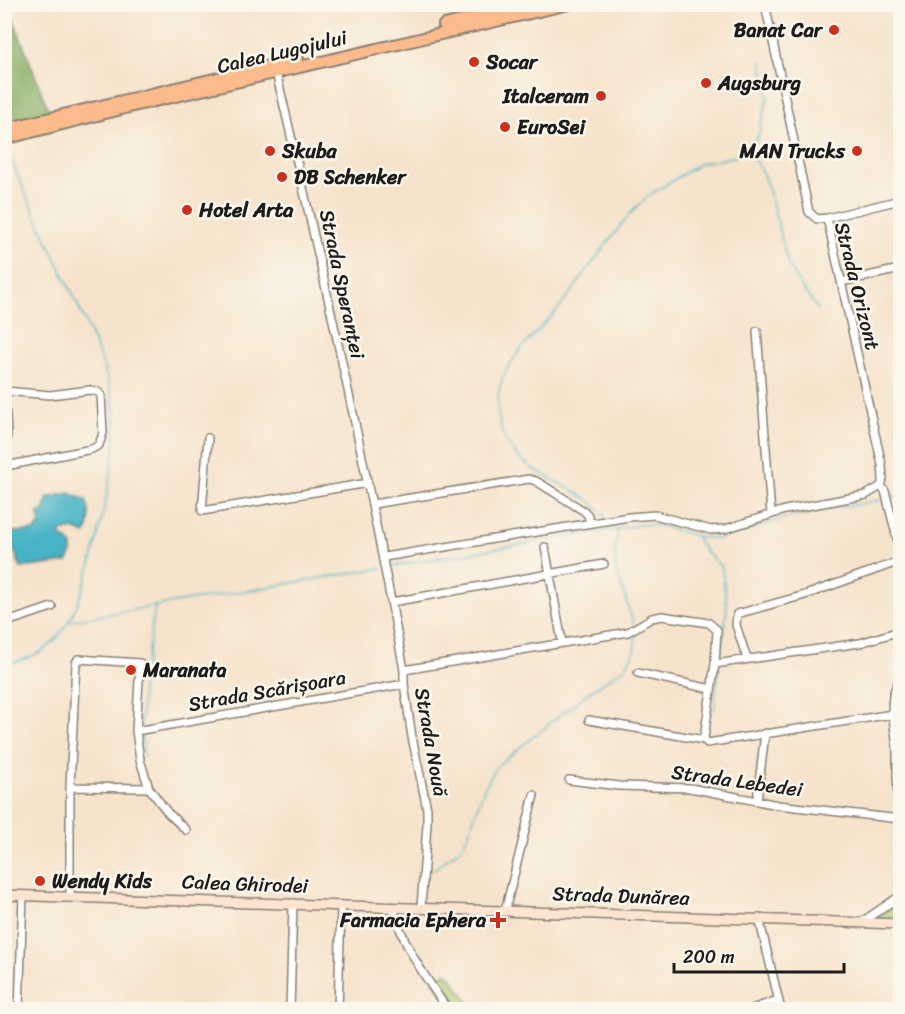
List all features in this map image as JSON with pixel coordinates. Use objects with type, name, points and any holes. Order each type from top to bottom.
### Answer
[{"type":"main road","name":"Calea Lugojului","points":[[4,129],[535,4]]},
{"type":"main road","name":"Calea Lugojului","points":[[4,139],[276,72],[569,4]]},
{"type":"street","name":"Strada Orizont","points":[[765,4],[809,212],[817,219],[827,218],[882,465],[881,486],[885,492],[900,550]]},
{"type":"street","name":"Strada Speranței","points":[[276,72],[312,225],[384,557]]},
{"type":"street","points":[[827,218],[900,201]]},
{"type":"street","points":[[841,282],[900,269]]},
{"type":"street","points":[[757,331],[771,514]]},
{"type":"street","points":[[4,385],[6,432],[4,483]]},
{"type":"street","points":[[5,391],[50,395],[90,390],[98,392],[102,403],[103,433],[99,445],[92,449],[6,466]]},
{"type":"street","points":[[208,438],[202,511],[368,483]]},
{"type":"street","points":[[373,504],[529,479],[584,511],[590,523]]},
{"type":"street","points":[[384,557],[590,523],[655,515],[711,530],[737,526],[771,514],[810,505],[866,495],[881,486]]},
{"type":"street","points":[[545,547],[562,642]]},
{"type":"street","name":"Strada Nouă","points":[[384,557],[404,670],[412,738],[427,809],[428,824],[421,908]]},
{"type":"street","points":[[747,660],[736,625],[737,614],[805,595],[900,561]]},
{"type":"street","points":[[392,602],[604,564]]},
{"type":"street","points":[[4,623],[52,607]]},
{"type":"street","points":[[404,670],[628,632],[659,616],[709,622],[716,627],[718,633],[704,740]]},
{"type":"street","points":[[715,664],[860,643],[900,631]]},
{"type":"street","points":[[70,897],[70,787],[78,659],[140,663],[136,731],[140,760],[149,788],[168,813],[186,830]]},
{"type":"street","points":[[638,673],[711,689]]},
{"type":"street","points":[[900,682],[894,694],[893,714],[900,820]]},
{"type":"street","name":"Strada Scărișoara","points":[[136,731],[404,684]]},
{"type":"street","points":[[589,720],[704,740],[710,743],[893,714]]},
{"type":"street","points":[[757,801],[765,733]]},
{"type":"street","name":"Strada Lebedei","points":[[569,780],[619,786],[690,788],[757,801],[900,820]]},
{"type":"street","points":[[70,787],[149,788]]},
{"type":"street","points":[[505,911],[534,795]]},
{"type":"street","name":"Calea Ghirodei","points":[[4,895],[341,906]]},
{"type":"street","points":[[20,1010],[23,895]]},
{"type":"street","points":[[862,922],[900,896]]},
{"type":"street","points":[[290,1010],[293,903]]},
{"type":"street","points":[[338,1010],[341,906]]},
{"type":"street","name":"Strada Dunărea","points":[[341,906],[900,924]]},
{"type":"street","points":[[393,907],[397,922],[411,951],[447,1010]]},
{"type":"street","points":[[759,918],[781,1010]]},
{"type":"street","points":[[748,1010],[778,1000]]},
{"type":"green space","points":[[4,5],[8,5],[53,122],[4,142]]},
{"type":"green space","points":[[900,899],[900,919],[879,919],[878,915]]},
{"type":"green space","points":[[447,972],[469,1002],[459,1009],[454,1009],[433,981]]},
{"type":"water","points":[[69,493],[86,500],[90,517],[86,534],[73,529],[61,532],[61,537],[69,541],[72,546],[72,553],[67,562],[21,568],[8,535],[12,532],[34,531],[40,525],[39,513],[45,509],[48,498]]},
{"type":"waterway","points":[[605,517],[585,498],[535,470],[513,451],[500,426],[498,406],[503,378],[521,350],[560,307],[638,205],[651,194],[701,163],[738,156],[751,148],[758,136],[768,98],[762,61]]},
{"type":"waterway","points":[[4,665],[35,655],[50,645],[68,623],[75,610],[101,525],[115,437],[113,406],[101,360],[5,144]]},
{"type":"waterway","points":[[749,152],[762,172],[769,190],[788,264],[801,287],[818,309]]},
{"type":"waterway","points":[[890,498],[900,495]]},
{"type":"waterway","points":[[386,567],[638,525],[658,525],[701,537],[718,539],[793,516],[881,500]]},
{"type":"waterway","points":[[618,528],[614,557],[616,570],[634,624]]},
{"type":"waterway","points":[[696,537],[705,551],[722,568],[727,608],[720,658]]},
{"type":"waterway","points":[[68,621],[381,568]]},
{"type":"waterway","points":[[141,727],[142,690],[155,607]]},
{"type":"waterway","points":[[434,869],[460,849],[468,835],[484,789],[497,766],[589,692],[625,668],[634,652],[636,632]]},
{"type":"waterway","points":[[714,711],[719,667]]},
{"type":"waterway","points":[[142,734],[144,757]]},
{"type":"place","name":"Banat Car","points":[[834,30]]},
{"type":"place","name":"Socar","points":[[474,62]]},
{"type":"place","name":"Augsburg","points":[[706,83]]},
{"type":"place","name":"Italceram","points":[[601,96]]},
{"type":"place","name":"EuroSei","points":[[505,127]]},
{"type":"place","name":"Skuba","points":[[270,151]]},
{"type":"place","name":"MAN Trucks","points":[[857,151]]},
{"type":"place","name":"DB Schenker","points":[[282,177]]},
{"type":"place","name":"Hotel Arta","points":[[187,210]]},
{"type":"place","name":"Maranata","points":[[131,670]]},
{"type":"place","name":"Wendy Kids","points":[[40,881]]},
{"type":"place","name":"Farmacia Ephera","points":[[498,920]]}]
